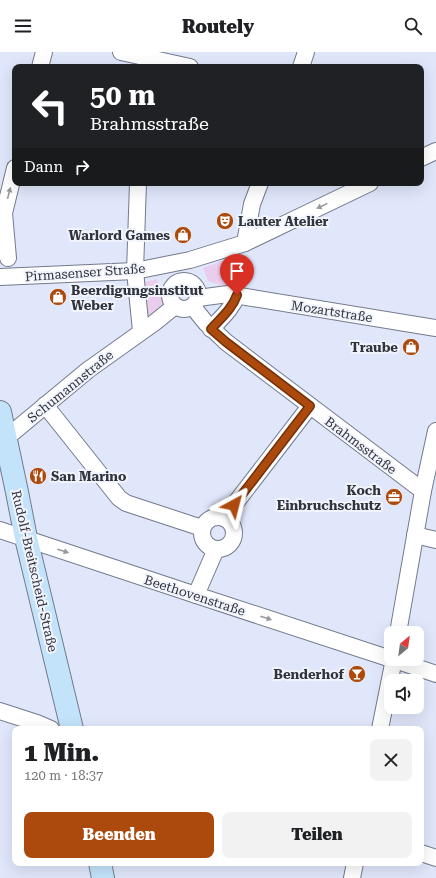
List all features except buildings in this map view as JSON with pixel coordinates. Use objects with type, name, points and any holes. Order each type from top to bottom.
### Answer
[{"type":"street","points":[[41,64],[44,52]]},
{"type":"street","points":[[121,52],[141,62],[161,64]]},
{"type":"street","points":[[302,64],[306,52]]},
{"type":"street","points":[[424,157],[436,151]]},
{"type":"street","points":[[8,258],[2,213],[12,178]]},
{"type":"street","points":[[138,186],[135,271],[147,327]]},
{"type":"street","points":[[245,243],[252,204],[259,186]]},
{"type":"street","name":"Pirmasenser Straße","points":[[0,277],[135,271],[190,260],[245,243],[346,188]]},
{"type":"street","points":[[178,277],[190,282],[197,289],[196,303],[184,310],[175,306],[170,297],[172,288],[178,277]]},
{"type":"street","points":[[209,326],[224,315],[234,304],[232,295]]},
{"type":"street","name":"Mozartstraße","points":[[196,303],[232,295],[436,328]]},
{"type":"street","name":"Brahmsstraße","points":[[196,303],[209,326],[226,342],[423,491]]},
{"type":"street","name":"Schumannstraße","points":[[3,441],[44,405],[88,370],[175,306]]},
{"type":"street","points":[[44,405],[119,498],[126,503],[202,528]]},
{"type":"street","points":[[224,518],[310,406]]},
{"type":"street","name":"Rudolf-Breitscheid-Straße","points":[[0,412],[3,441],[17,492],[26,538],[71,726]]},
{"type":"street","points":[[399,626],[423,491],[436,431]]},
{"type":"street","points":[[218,516],[224,518],[232,525],[234,532],[233,538],[228,545],[223,548],[216,549],[208,546],[203,540],[202,528],[208,519],[218,516]]},
{"type":"street","name":"Beethovenstraße","points":[[0,530],[384,656]]},
{"type":"street","points":[[415,535],[436,540]]},
{"type":"street","points":[[196,595],[216,549]]},
{"type":"street","points":[[381,726],[391,666]]},
{"type":"street","name":"Beethovenstraße","points":[[413,666],[436,674]]},
{"type":"street","points":[[0,711],[44,726]]},
{"type":"street","points":[[424,854],[436,858]]},
{"type":"street","points":[[101,866],[103,878]]},
{"type":"street","points":[[352,878],[354,866]]},
{"type":"shaded area","points":[[237,256],[229,288],[208,281],[203,268]]},
{"type":"shaded area","points":[[157,279],[165,308],[147,317],[142,283]]},
{"type":"place","name":"Lauter Atelier","points":[[225,221]]},
{"type":"place","name":"Warlord Games","points":[[183,235]]},
{"type":"place","name":"Beerdigungsinstitut Weber","points":[[58,297]]},
{"type":"place","name":"Traube","points":[[411,347]]},
{"type":"place","name":"San Marino","points":[[38,476]]},
{"type":"place","name":"Koch Einbruchschutz","points":[[394,497]]},
{"type":"place","name":"Benderhof","points":[[357,674]]},
{"type":"route","points":[[234,505],[310,406],[211,329],[234,304],[237,295]]}]
